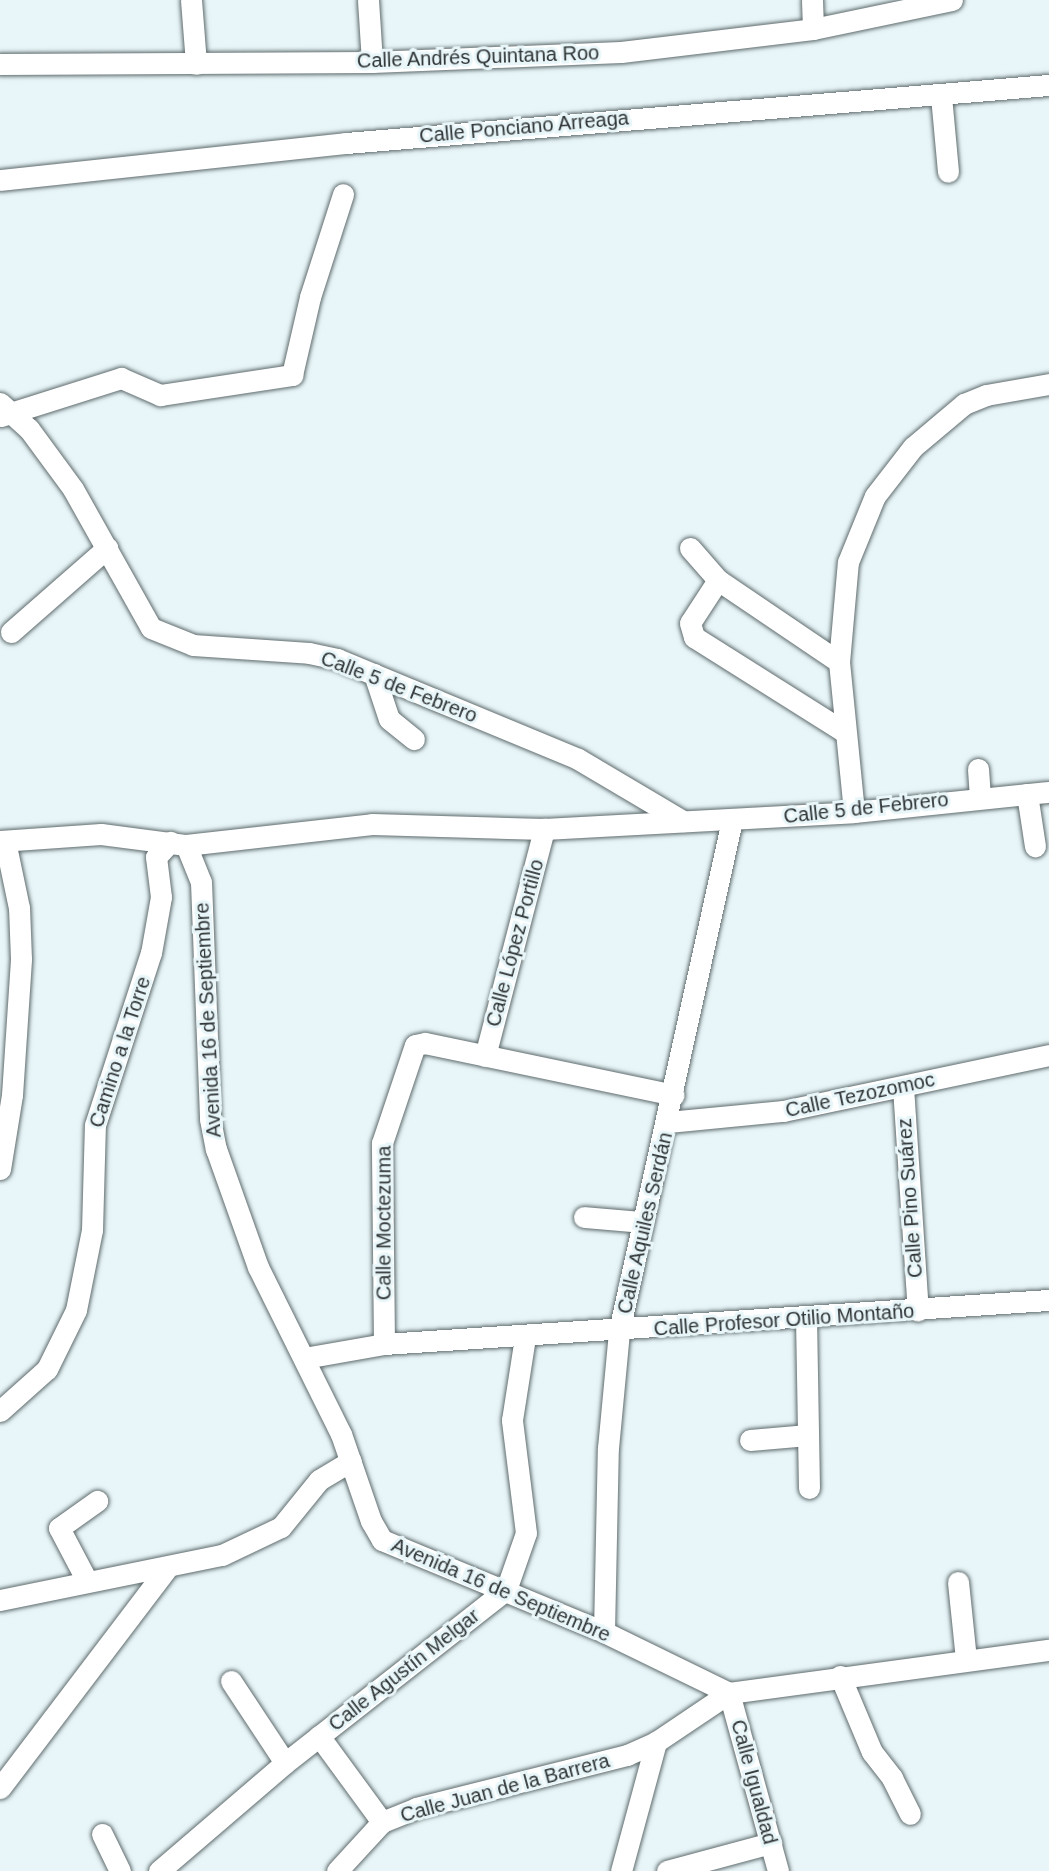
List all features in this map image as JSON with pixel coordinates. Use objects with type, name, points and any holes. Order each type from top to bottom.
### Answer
[{"type":"street","points":[[191,0],[196,64]]},
{"type":"street","points":[[368,0],[372,62]]},
{"type":"street","points":[[812,0],[813,29]]},
{"type":"street","name":"Calle Andrés Quintana Roo","points":[[0,64],[372,62],[621,52],[813,29],[945,1]]},
{"type":"street","name":"Calle Ponciano Arreaga","points":[[0,180],[568,123],[941,96],[1049,85]]},
{"type":"street","points":[[941,96],[948,172]]},
{"type":"street","points":[[4,410],[121,378],[160,395],[292,375],[312,288],[343,194]]},
{"type":"street","points":[[854,812],[843,730],[839,662],[848,562],[875,496],[913,447],[977,397],[1049,384]]},
{"type":"street","name":"Calle 5 de Febrero","points":[[4,410],[52,460],[107,548],[140,615],[169,639],[225,648],[309,653],[374,674],[578,759],[683,821]]},
{"type":"street","points":[[11,632],[107,548]]},
{"type":"street","points":[[690,548],[718,580],[839,662]]},
{"type":"street","points":[[718,580],[690,623],[698,642],[843,730]]},
{"type":"street","points":[[374,674],[389,719],[414,739]]},
{"type":"street","points":[[978,769],[980,797]]},
{"type":"street","name":"Calle 5 de Febrero","points":[[3,841],[101,834],[178,844],[372,824],[544,829],[854,812],[980,797],[1049,792]]},
{"type":"street","points":[[1027,794],[1035,846]]},
{"type":"street","name":"Calle Aquiles Serdán","points":[[604,1632],[608,1448],[620,1331],[642,1222],[674,1095],[732,820]]},
{"type":"street","name":"Calle López Portillo","points":[[485,1056],[544,829]]},
{"type":"street","points":[[0,1169],[12,1095],[21,959],[19,908],[3,841]]},
{"type":"street","name":"Avenida 16 de Septiembre","points":[[178,844],[201,882],[210,1119],[216,1149],[258,1267],[304,1358],[351,1461],[382,1539],[604,1632],[729,1693]]},
{"type":"street","name":"Camino a la Torre","points":[[0,1411],[47,1369],[63,1343],[83,1283],[92,1230],[95,1125],[152,953],[161,897],[156,857],[178,844]]},
{"type":"street","name":"Calle Moctezuma","points":[[384,1344],[382,1143],[408,1056],[415,1045],[425,1043],[485,1056]]},
{"type":"street","name":"Calle Tezozomoc","points":[[668,1122],[783,1111],[1049,1054]]},
{"type":"street","points":[[485,1056],[674,1095]]},
{"type":"street","name":"Calle Pino Suárez","points":[[903,1087],[918,1310]]},
{"type":"street","points":[[584,1217],[642,1222]]},
{"type":"street","name":"Calle Profesor Otilio Montaño","points":[[304,1358],[384,1344],[620,1331],[1049,1300]]},
{"type":"street","points":[[806,1317],[809,1488]]},
{"type":"street","points":[[506,1590],[526,1533],[512,1420],[525,1337]]},
{"type":"street","points":[[750,1440],[808,1435]]},
{"type":"street","points":[[0,1600],[87,1581],[167,1568],[222,1555],[270,1534],[292,1517],[320,1480],[351,1461]]},
{"type":"street","points":[[87,1581],[60,1533],[60,1524],[97,1501]]},
{"type":"street","points":[[0,1788],[167,1568]]},
{"type":"street","points":[[958,1582],[966,1660]]},
{"type":"street","name":"Calle Agustín Melgar","points":[[159,1871],[285,1763],[506,1590]]},
{"type":"street","points":[[729,1693],[840,1676],[1049,1650]]},
{"type":"street","points":[[840,1676],[872,1752],[892,1778],[910,1814]]},
{"type":"street","points":[[231,1682],[285,1763]]},
{"type":"street","name":"Calle Juan de la Barrera","points":[[337,1871],[382,1821],[450,1799],[603,1763],[656,1742],[729,1693]]},
{"type":"street","name":"Calle Igualdad","points":[[729,1693],[778,1871]]},
{"type":"street","points":[[319,1736],[382,1821]]},
{"type":"street","points":[[621,1871],[656,1742]]},
{"type":"street","points":[[102,1834],[120,1871]]},
{"type":"street","points":[[667,1871],[771,1843]]}]
